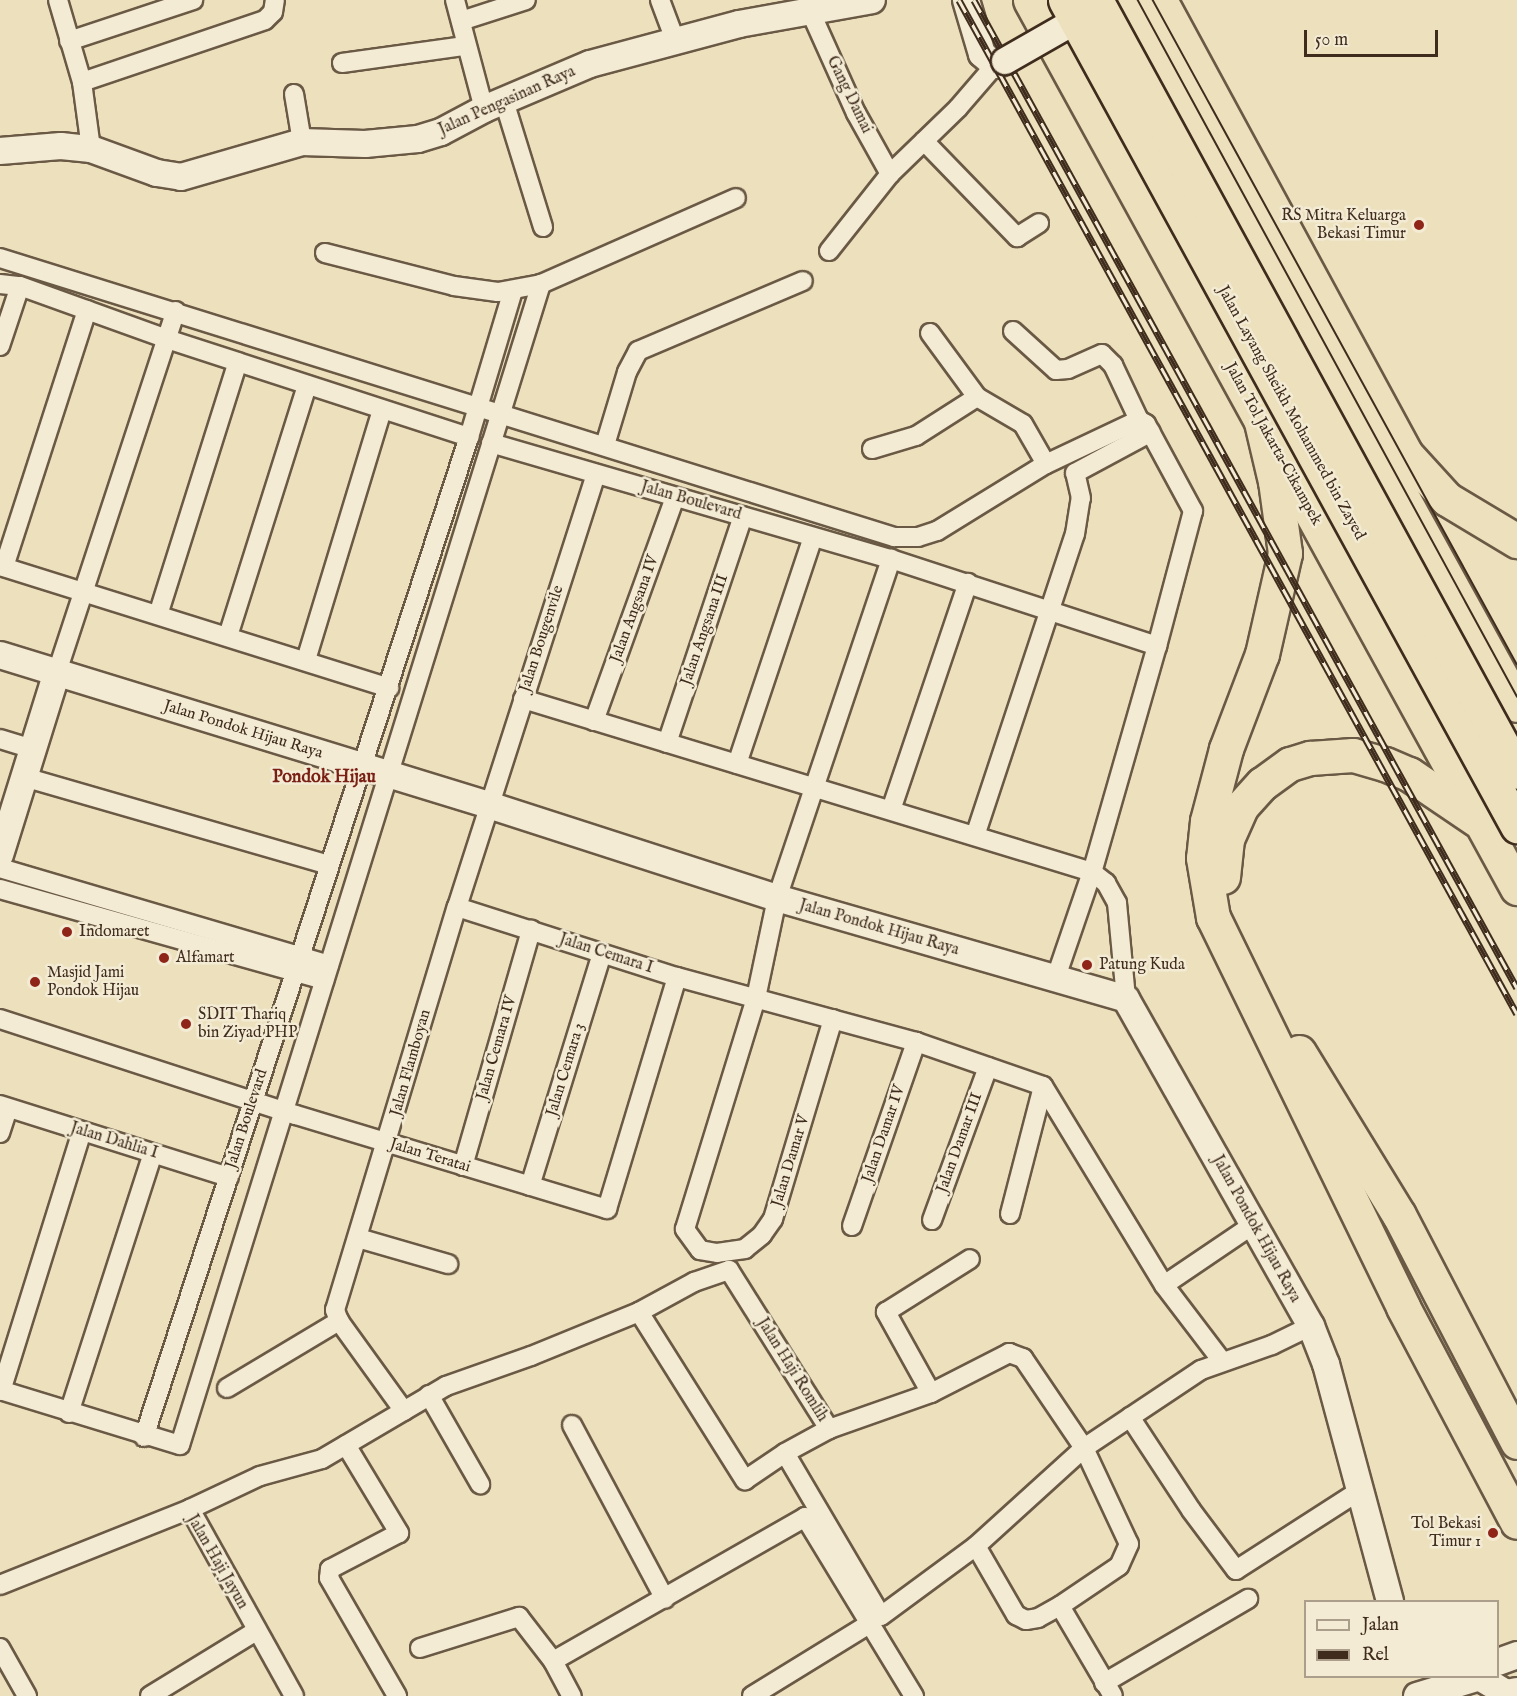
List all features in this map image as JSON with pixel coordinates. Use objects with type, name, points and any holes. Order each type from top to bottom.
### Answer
[{"type":"highway","name":"Jalan Tol Jakarta–Cikampek","points":[[1030,0],[1517,888]]},
{"type":"highway","name":"Jalan Layang Sheikh Mohammed bin Zayed","points":[[1065,0],[1517,826]]},
{"type":"highway","name":"Jalan Layang Sheikh Mohammed bin Zayed","points":[[1096,0],[1517,772]]},
{"type":"highway","points":[[1128,0],[1517,705]]},
{"type":"highway","points":[[1160,0],[1406,454],[1447,499],[1517,541]]},
{"type":"highway","points":[[1261,422],[1275,481],[1285,553],[1262,654],[1226,749],[1207,821],[1203,858],[1213,917],[1403,1307],[1517,1522]]},
{"type":"highway","points":[[1481,823],[1409,774],[1385,764],[1353,755],[1310,758],[1290,764],[1262,784],[1242,807],[1227,839],[1222,865],[1226,905],[1255,975],[1355,1149],[1399,1215],[1517,1442]]},
{"type":"street","points":[[57,0],[82,82],[91,149]]},
{"type":"street","points":[[69,41],[193,0]]},
{"type":"street","points":[[82,82],[265,20],[273,12],[274,0]]},
{"type":"street","points":[[455,0],[465,46],[494,105],[543,227]]},
{"type":"street","points":[[461,21],[526,0]]},
{"type":"street","points":[[660,0],[675,40]]},
{"type":"street","name":"Jalan Pengasinan Raya","points":[[0,152],[61,147],[91,149],[157,173],[181,177],[302,142],[365,144],[418,139],[466,122],[494,105],[590,64],[796,9],[872,0]]},
{"type":"street","points":[[966,0],[980,50],[1000,63]]},
{"type":"street","points":[[829,251],[890,174],[1000,63],[1112,0]]},
{"type":"street","name":"Gang Damai","points":[[796,9],[890,174]]},
{"type":"street","points":[[342,63],[465,46]]},
{"type":"street","points":[[294,94],[302,142]]},
{"type":"street","points":[[924,141],[1017,237],[1039,223]]},
{"type":"street","points":[[325,253],[454,286],[498,292],[513,290],[541,284],[736,198]]},
{"type":"street","points":[[0,258],[176,311],[478,409],[605,445],[903,538],[937,531],[1046,464],[1145,426]]},
{"type":"street","points":[[605,445],[627,372],[638,351],[803,281]]},
{"type":"street","points":[[0,284],[20,286],[167,339],[470,437]]},
{"type":"street","name":"Jalan Boulevard","points":[[513,290],[470,437],[144,1437],[180,1445],[541,284]]},
{"type":"street","points":[[0,346],[20,286]]},
{"type":"street","points":[[87,310],[2,566],[306,660],[388,688]]},
{"type":"street","points":[[0,855],[80,592],[176,311]]},
{"type":"street","points":[[1013,331],[1056,370],[1068,369],[1102,354],[1113,365],[1193,511],[1092,872],[1055,980]]},
{"type":"street","points":[[930,333],[976,397],[1023,424],[1046,464]]},
{"type":"street","points":[[158,615],[238,362]]},
{"type":"street","points":[[228,636],[307,385]]},
{"type":"street","points":[[872,449],[916,436],[976,397]]},
{"type":"street","points":[[306,660],[382,410]]},
{"type":"street","points":[[975,836],[1075,534],[1081,498],[1075,473],[1145,426]]},
{"type":"street","name":"Jalan Boulevard","points":[[491,443],[891,559],[1157,646]]},
{"type":"street","name":"Jalan Bougenvile","points":[[489,805],[596,474]]},
{"type":"street","name":"Jalan Angsana IV","points":[[594,721],[675,497]]},
{"type":"street","name":"Jalan Angsana III","points":[[667,743],[743,516]]},
{"type":"street","points":[[737,764],[813,537]]},
{"type":"street","points":[[756,998],[777,898],[891,559]]},
{"type":"street","points":[[891,810],[968,583]]},
{"type":"street","name":"Jalan Pondok Hijau Raya","points":[[0,655],[489,805],[777,898],[1126,999],[1311,1326],[1326,1364],[1389,1600]]},
{"type":"street","points":[[523,699],[1092,872],[1106,883],[1117,903],[1126,999]]},
{"type":"street","points":[[0,739],[33,748]]},
{"type":"street","points":[[24,777],[329,865]]},
{"type":"street","name":"Jalan Flamboyan","points":[[339,1321],[335,1310],[489,805]]},
{"type":"street","points":[[0,867],[297,965]]},
{"type":"street","points":[[0,889],[326,972]]},
{"type":"street","name":"Jalan Cemara I","points":[[457,907],[677,977],[916,1042],[1043,1086]]},
{"type":"street","name":"Jalan Cemara IV","points":[[463,1166],[531,930]]},
{"type":"street","name":"Jalan Cemara 3","points":[[530,1186],[602,954]]},
{"type":"street","name":"Jalan Teratai","points":[[0,1019],[282,1111],[607,1209],[677,977]]},
{"type":"street","name":"Jalan Damar V","points":[[756,998],[685,1229],[700,1251],[745,1250],[762,1235],[773,1219],[833,1019]]},
{"type":"street","name":"Jalan Damar IV","points":[[852,1226],[916,1042]]},
{"type":"street","name":"Jalan Damar III","points":[[932,1220],[988,1067]]},
{"type":"street","points":[[1010,1214],[1043,1086]]},
{"type":"street","points":[[1043,1086],[1164,1285],[1222,1361]]},
{"type":"street","points":[[0,1134],[4,1107]]},
{"type":"street","name":"Jalan Dahlia I","points":[[4,1107],[229,1177]]},
{"type":"street","points":[[82,1131],[0,1390],[144,1437]]},
{"type":"street","points":[[69,1413],[153,1153]]},
{"type":"street","points":[[1164,1285],[1254,1224]]},
{"type":"street","points":[[358,1238],[448,1264]]},
{"type":"street","points":[[931,1393],[886,1312],[970,1259]]},
{"type":"street","name":"Jalan Haji Romlih","points":[[190,1509],[260,1476],[294,1470],[346,1445],[429,1395],[481,1370],[531,1356],[639,1312],[694,1282],[729,1270],[829,1429],[931,1393],[1009,1353],[1023,1358],[1084,1448]]},
{"type":"street","points":[[639,1312],[745,1480],[785,1453],[829,1429]]},
{"type":"street","points":[[227,1388],[339,1321],[404,1411]]},
{"type":"street","points":[[785,1453],[881,1616],[976,1546],[1084,1448],[1201,1370],[1272,1345],[1311,1326]]},
{"type":"street","points":[[429,1395],[480,1484]]},
{"type":"street","points":[[1131,1417],[1191,1510],[1236,1570],[1359,1491]]},
{"type":"street","points":[[572,1425],[665,1599]]},
{"type":"street","points":[[346,1445],[399,1533],[330,1569],[329,1578],[397,1696]]},
{"type":"street","points":[[976,1546],[1016,1615],[1026,1620],[1038,1618],[1059,1606],[1119,1566],[1130,1544],[1084,1448]]},
{"type":"street","name":"Jalan Haji Jayun","points":[[0,1585],[190,1509],[294,1696]]},
{"type":"street","points":[[553,1661],[805,1517],[914,1696]]},
{"type":"street","points":[[1059,1606],[1109,1689],[1248,1599]]},
{"type":"street","points":[[420,1648],[512,1616],[525,1621],[553,1661],[572,1696]]},
{"type":"street","points":[[752,1696],[870,1624]]},
{"type":"street","points":[[150,1696],[256,1631]]},
{"type":"street","points":[[0,1648],[27,1696]]},
{"type":"street","points":[[1499,1669],[1517,1655]]},
{"type":"street","points":[[1412,1678],[1417,1696],[1487,1678],[1506,1693],[1517,1691]]},
{"type":"tram line","points":[[1138,0],[1517,696]]},
{"type":"tram line","points":[[1153,0],[1517,664]]},
{"type":"railway","points":[[959,0],[1517,1014]]},
{"type":"railway","points":[[974,0],[1517,988]]},
{"type":"place","name":"RS Mitra Keluarga Bekasi Timur","points":[[1419,225]]},
{"type":"place","name":"Indomaret","points":[[67,932]]},
{"type":"place","name":"Alfamart","points":[[164,958]]},
{"type":"place","name":"Patung Kuda","points":[[1087,965]]},
{"type":"place","name":"Masjid Jami Pondok Hijau","points":[[35,982]]},
{"type":"place","name":"SDIT Thariq bin Ziyad PHP","points":[[186,1024]]},
{"type":"place","name":"Tol Bekasi Timur 1","points":[[1493,1533]]},
{"type":"district","name":"Pondok Hijau","points":[[324,778]]}]
